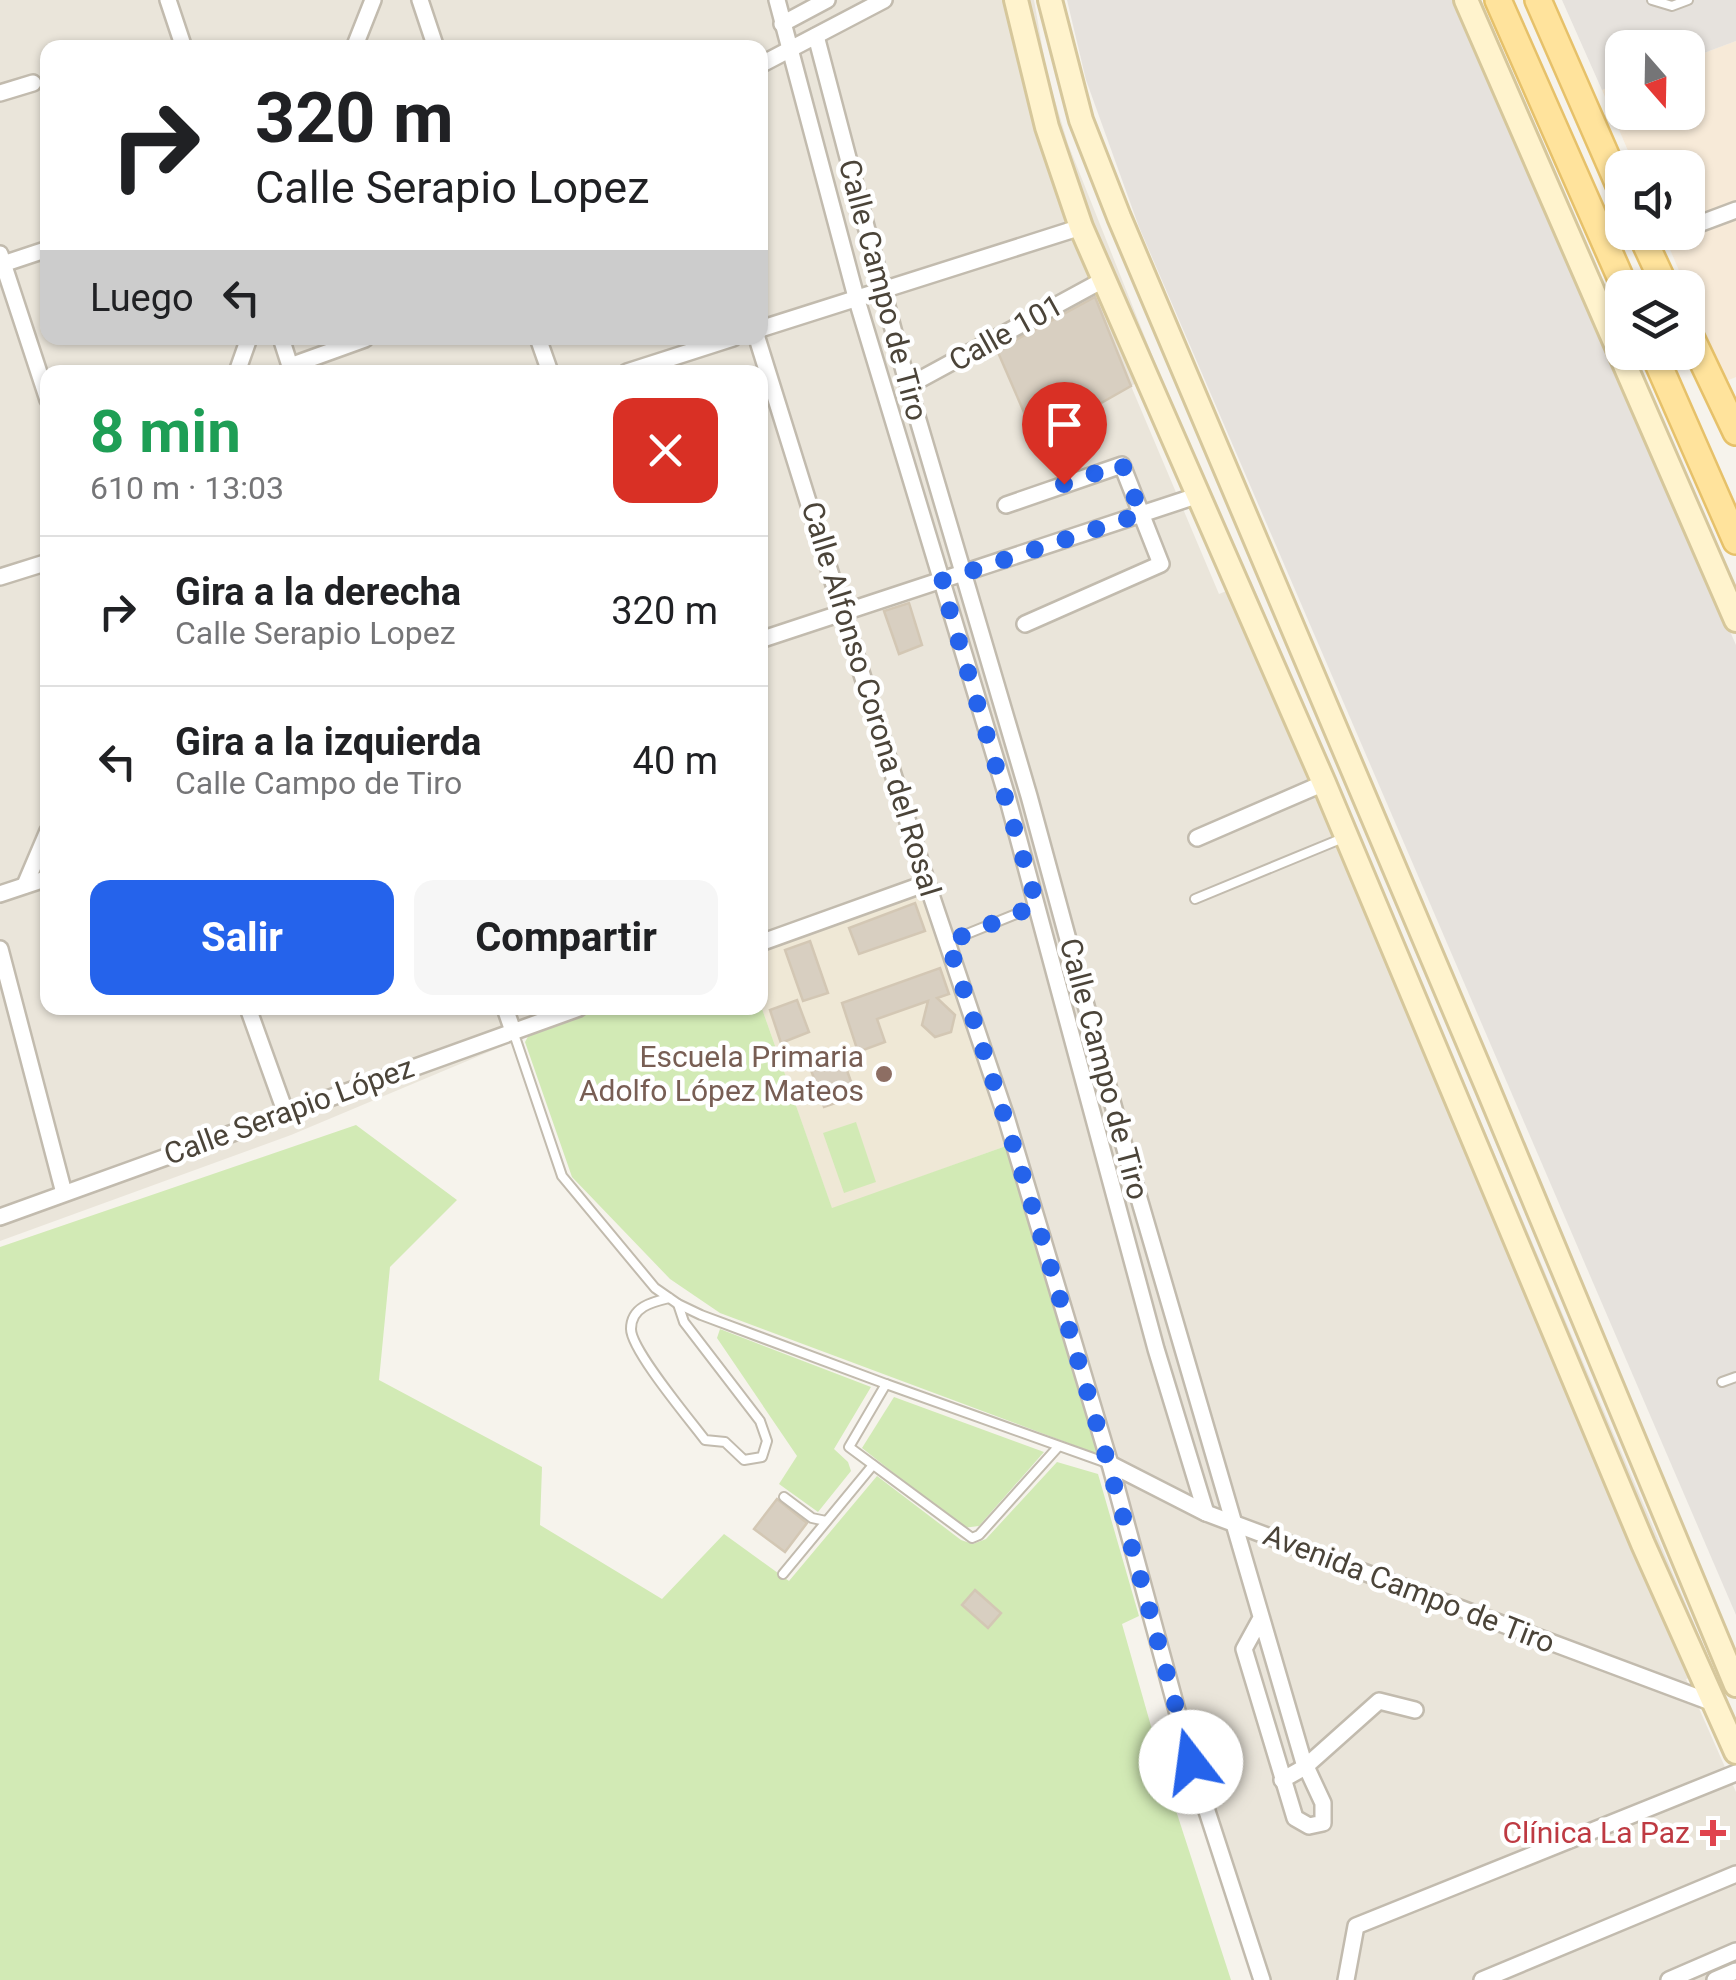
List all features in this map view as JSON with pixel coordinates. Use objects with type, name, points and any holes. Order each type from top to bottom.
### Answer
[{"type":"main road","points":[[1016,0],[1046,127],[1103,280],[1324,783],[1642,1544],[1736,1752]]},
{"type":"main road","points":[[1050,0],[1081,120],[1094,152],[1736,1685]]},
{"type":"main road","points":[[1466,0],[1736,620]]},
{"type":"main road","points":[[1498,0],[1617,270]]},
{"type":"main road","points":[[1542,2],[1605,152]]},
{"type":"main road","points":[[1705,365],[1734,422]]},
{"type":"main road","points":[[1661,370],[1736,541]]},
{"type":"main road","points":[[1335,811],[1364,799]]},
{"type":"main road","points":[[1642,1544],[1672,1533]]},
{"type":"street","points":[[168,0],[181,40]]},
{"type":"street","points":[[357,40],[372,0]]},
{"type":"street","points":[[420,0],[433,40]]},
{"type":"street","points":[[777,0],[789,50]]},
{"type":"street","points":[[782,24],[827,0]]},
{"type":"street","points":[[768,61],[884,0]]},
{"type":"street","name":"Calle Campo de Tiro","points":[[816,36],[881,289],[1078,967],[1130,1171],[1305,1767],[1322,1803],[1323,1823],[1309,1826],[1294,1818],[1282,1780]]},
{"type":"street","name":"Calle Campo de Tiro","points":[[789,50],[856,297],[1037,905],[1156,1349],[1206,1513]]},
{"type":"street","points":[[0,93],[32,83]]},
{"type":"street","points":[[1705,222],[1736,210]]},
{"type":"street","points":[[768,325],[1081,226]]},
{"type":"street","points":[[40,251],[1,261],[40,376]]},
{"type":"street","name":"Calle 101","points":[[908,386],[1103,280]]},
{"type":"street","points":[[301,365],[350,345]]},
{"type":"street","points":[[649,365],[711,345]]},
{"type":"street","name":"Calle Alfonso Corona del Rosal","points":[[768,372],[927,882],[1006,1117],[1110,1464],[1191,1762],[1262,1980]]},
{"type":"street","points":[[1006,504],[1122,464],[1161,564],[1025,624]]},
{"type":"street","points":[[768,637],[1196,496]]},
{"type":"street","points":[[0,578],[40,565]]},
{"type":"street","points":[[1197,838],[1324,783]]},
{"type":"street","points":[[25,886],[40,850]]},
{"type":"street","points":[[0,894],[40,881]]},
{"type":"street","points":[[768,940],[927,882]]},
{"type":"street","points":[[0,949],[64,1193]]},
{"type":"street","points":[[1056,973],[1078,967]]},
{"type":"street","points":[[251,1015],[286,1111]]},
{"type":"street","points":[[507,1015],[513,1031]]},
{"type":"street","name":"Calle Serapio López","points":[[0,1216],[559,1015]]},
{"type":"street","points":[[1109,1178],[1130,1171]]},
{"type":"street","points":[[1156,1349],[1180,1343]]},
{"type":"street","name":"Avenida Campo de Tiro","points":[[1110,1464],[1206,1513],[1713,1703]]},
{"type":"street","points":[[1261,1618],[1244,1648],[1282,1780],[1305,1767],[1379,1702],[1415,1710]]},
{"type":"street","points":[[1346,1980],[1356,1926],[1736,1772]]},
{"type":"street","points":[[1482,1980],[1736,1874]]},
{"type":"street","points":[[1669,1980],[1736,1950]]},
{"type":"street","points":[[1715,1980],[1736,1971]]},
{"type":"lane","points":[[1652,0],[1672,6],[1688,0]]},
{"type":"lane","points":[[1194,899],[1346,837]]},
{"type":"lane","points":[[948,942],[1037,905]]},
{"type":"lane","points":[[513,1031],[562,1176],[656,1288],[673,1301],[886,1384],[1110,1464]]},
{"type":"lane","points":[[673,1301],[684,1322],[760,1421],[767,1440],[762,1457],[744,1460],[725,1442],[705,1440],[637,1348],[631,1329],[636,1312],[650,1302],[673,1301]]},
{"type":"lane","points":[[1722,1382],[1736,1377]]},
{"type":"lane","points":[[886,1384],[849,1447],[972,1538],[979,1535],[1058,1447]]},
{"type":"lane","points":[[783,1574],[872,1465]]},
{"type":"lane","points":[[784,1497],[812,1518],[826,1521]]},
{"type":"shaded area","points":[[0,0],[1034,0],[1047,74],[1068,144],[1158,370],[1131,386],[1219,594],[1251,581],[1714,1670],[1686,1679],[1736,1792],[1736,1980],[1254,1980],[924,882],[768,936],[768,365],[40,365],[40,1015],[576,1015],[291,1135],[0,1241]]},
{"type":"shaded area","points":[[1067,0],[1455,0],[1605,344],[1605,370],[1616,370],[1736,645],[1736,1615],[1139,227],[1086,80]]},
{"type":"shaded area","points":[[1562,0],[1736,0],[1736,41],[1705,53],[1705,30],[1605,30],[1602,90]]},
{"type":"shaded area","points":[[1736,41],[1736,377],[1726,381],[1705,332],[1705,270],[1679,270],[1670,250],[1705,250],[1705,150],[1628,150],[1619,130],[1705,130],[1705,53]]},
{"type":"shaded area","name":"Escuela Primaria Adolfo López Mateos","points":[[922,889],[1006,1146],[832,1209],[764,1015],[768,1015],[768,945]]},
{"type":"green space","points":[[580,1015],[764,1015],[832,1208],[1006,1146],[1100,1455],[720,1313],[670,1279],[572,1177],[525,1042],[530,1033]]},
{"type":"green space","points":[[856,1122],[876,1182],[844,1193],[823,1133]]},
{"type":"green space","points":[[356,1125],[457,1200],[390,1267],[379,1380],[542,1467],[540,1525],[662,1599],[724,1534],[789,1581],[877,1476],[961,1540],[973,1544],[986,1539],[1057,1462],[1098,1474],[1139,1616],[1122,1624],[1168,1786],[1231,1980],[0,1980],[0,1247]]},
{"type":"green space","points":[[720,1329],[871,1387],[834,1449],[848,1462],[851,1471],[818,1512],[779,1484],[797,1456],[717,1338]]},
{"type":"green space","points":[[894,1397],[1044,1452],[979,1526],[963,1528],[862,1448]]},
{"type":"building","points":[[1095,297],[1131,386],[1036,440],[997,350]]},
{"type":"building","points":[[909,603],[922,645],[899,654],[884,611]]},
{"type":"building","points":[[915,903],[925,931],[859,954],[849,928]]},
{"type":"building","points":[[810,941],[828,993],[803,1001],[785,950]]},
{"type":"building","points":[[940,968],[949,994],[937,998],[955,1015],[951,1032],[935,1037],[922,1025],[928,1001],[877,1019],[885,1042],[858,1052],[842,1003]]},
{"type":"building","points":[[797,1000],[809,1032],[781,1043],[770,1010]]},
{"type":"building","points":[[843,1059],[856,1096],[824,1107],[811,1070]]},
{"type":"building","points":[[777,1499],[807,1523],[785,1552],[754,1529]]},
{"type":"building","points":[[975,1590],[1001,1613],[988,1628],[962,1605]]},
{"type":"place","name":"Escuela Primaria Adolfo López Mateos","points":[[884,1074]]},
{"type":"place","name":"Clínica La Paz","points":[[1713,1833]]},
{"type":"route","points":[[1064,484],[1122,464],[1141,514],[941,581],[1037,905],[948,942],[1006,1117],[1110,1464],[1191,1762]]}]
